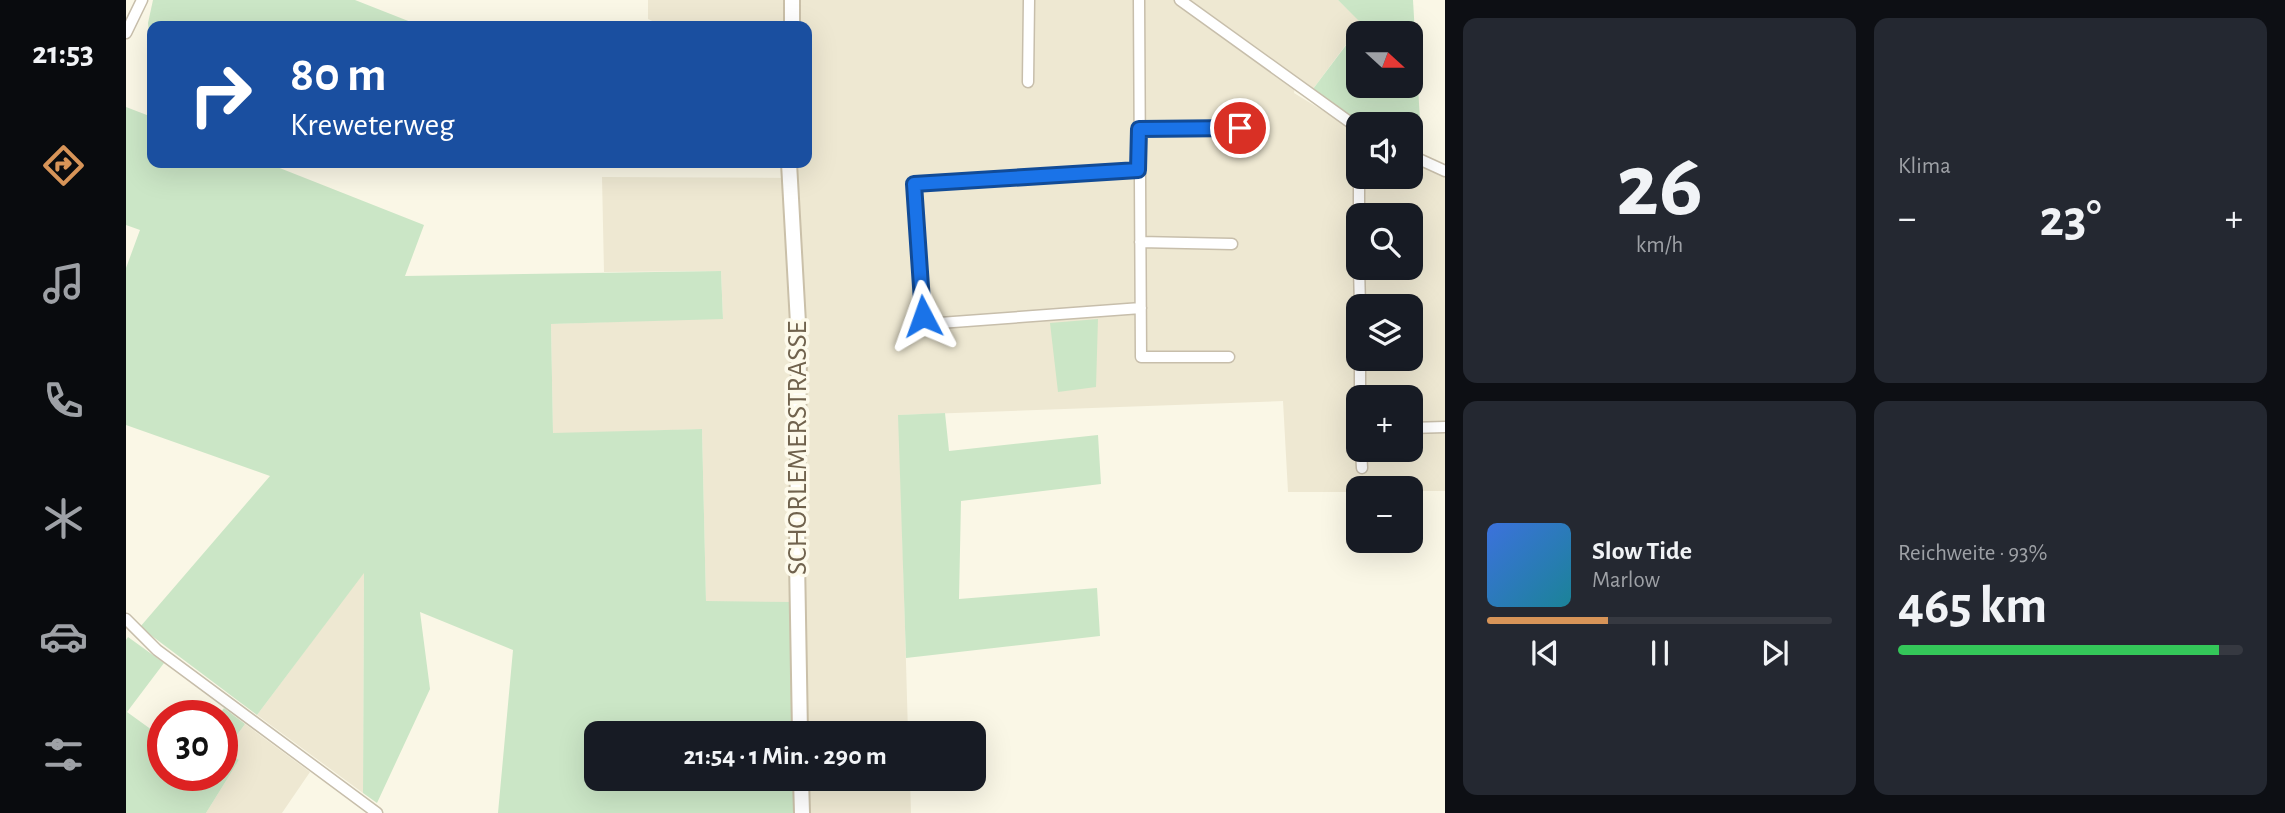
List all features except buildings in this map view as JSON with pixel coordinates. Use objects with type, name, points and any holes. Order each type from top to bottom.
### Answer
[{"type":"street","points":[[126,33],[142,0]]},
{"type":"street","points":[[792,0],[792,21]]},
{"type":"street","points":[[1028,0],[1028,82]]},
{"type":"street","points":[[1139,0],[1141,357],[1229,357]]},
{"type":"street","points":[[1180,0],[1346,120]]},
{"type":"street","points":[[1139,129],[1240,128]]},
{"type":"street","points":[[1423,161],[1445,171]]},
{"type":"street","name":"SCHORLEMERSTRASSE","points":[[789,168],[799,341],[797,560],[800,721]]},
{"type":"street","points":[[1138,170],[914,184],[923,316],[926,324],[1141,308]]},
{"type":"street","points":[[1140,242],[1232,244]]},
{"type":"street","points":[[1423,428],[1445,428]]},
{"type":"street","points":[[1362,462],[1362,468]]},
{"type":"street","points":[[126,620],[157,650],[377,813]]},
{"type":"street","points":[[801,791],[802,813]]},
{"type":"shaded area","points":[[648,0],[1338,0],[1360,21],[1346,21],[1346,45],[1313,89],[1296,77],[1294,93],[1346,125],[1346,189],[1423,189],[1423,163],[1445,173],[1445,491],[1423,491],[1423,476],[1346,476],[1346,492],[1288,492],[1283,401],[899,415],[908,721],[736,721],[706,602],[702,429],[553,434],[551,324],[723,318],[721,271],[604,272],[602,177],[795,178],[795,168],[812,168],[812,21],[652,21],[648,19]]},
{"type":"shaded area","points":[[364,572],[363,793],[257,715]]},
{"type":"shaded area","points":[[245,724],[310,772],[282,813],[206,813],[220,791],[238,791],[238,734]]},
{"type":"shaded area","points":[[794,791],[910,791],[911,813],[794,813]]},
{"type":"green space","points":[[153,0],[355,0],[408,21],[148,21]]},
{"type":"green space","points":[[1338,0],[1413,0],[1414,21],[1359,21]]},
{"type":"green space","points":[[1346,45],[1346,98],[1419,98],[1419,112],[1346,114],[1313,89]]},
{"type":"green space","points":[[126,107],[147,115],[147,168],[280,168],[424,225],[405,276],[721,271],[723,319],[551,324],[553,433],[702,429],[706,601],[794,602],[797,721],[584,721],[584,791],[794,791],[794,813],[498,813],[513,650],[420,612],[430,689],[377,803],[363,793],[364,573],[257,715],[140,627],[270,476],[126,425],[126,268],[140,230],[126,225]]},
{"type":"green space","points":[[1098,319],[1096,387],[1058,392],[1050,323]]},
{"type":"green space","points":[[945,413],[949,451],[1098,435],[1101,484],[961,501],[959,599],[1097,588],[1100,636],[906,658],[898,415]]},
{"type":"green space","points":[[128,637],[164,663],[127,712],[147,726],[147,791],[220,791],[206,813],[126,813],[126,640]]},
{"type":"green space","points":[[238,719],[245,724],[238,734]]},
{"type":"route","points":[[923,316],[914,184],[1138,170],[1139,129],[1240,128]]}]
